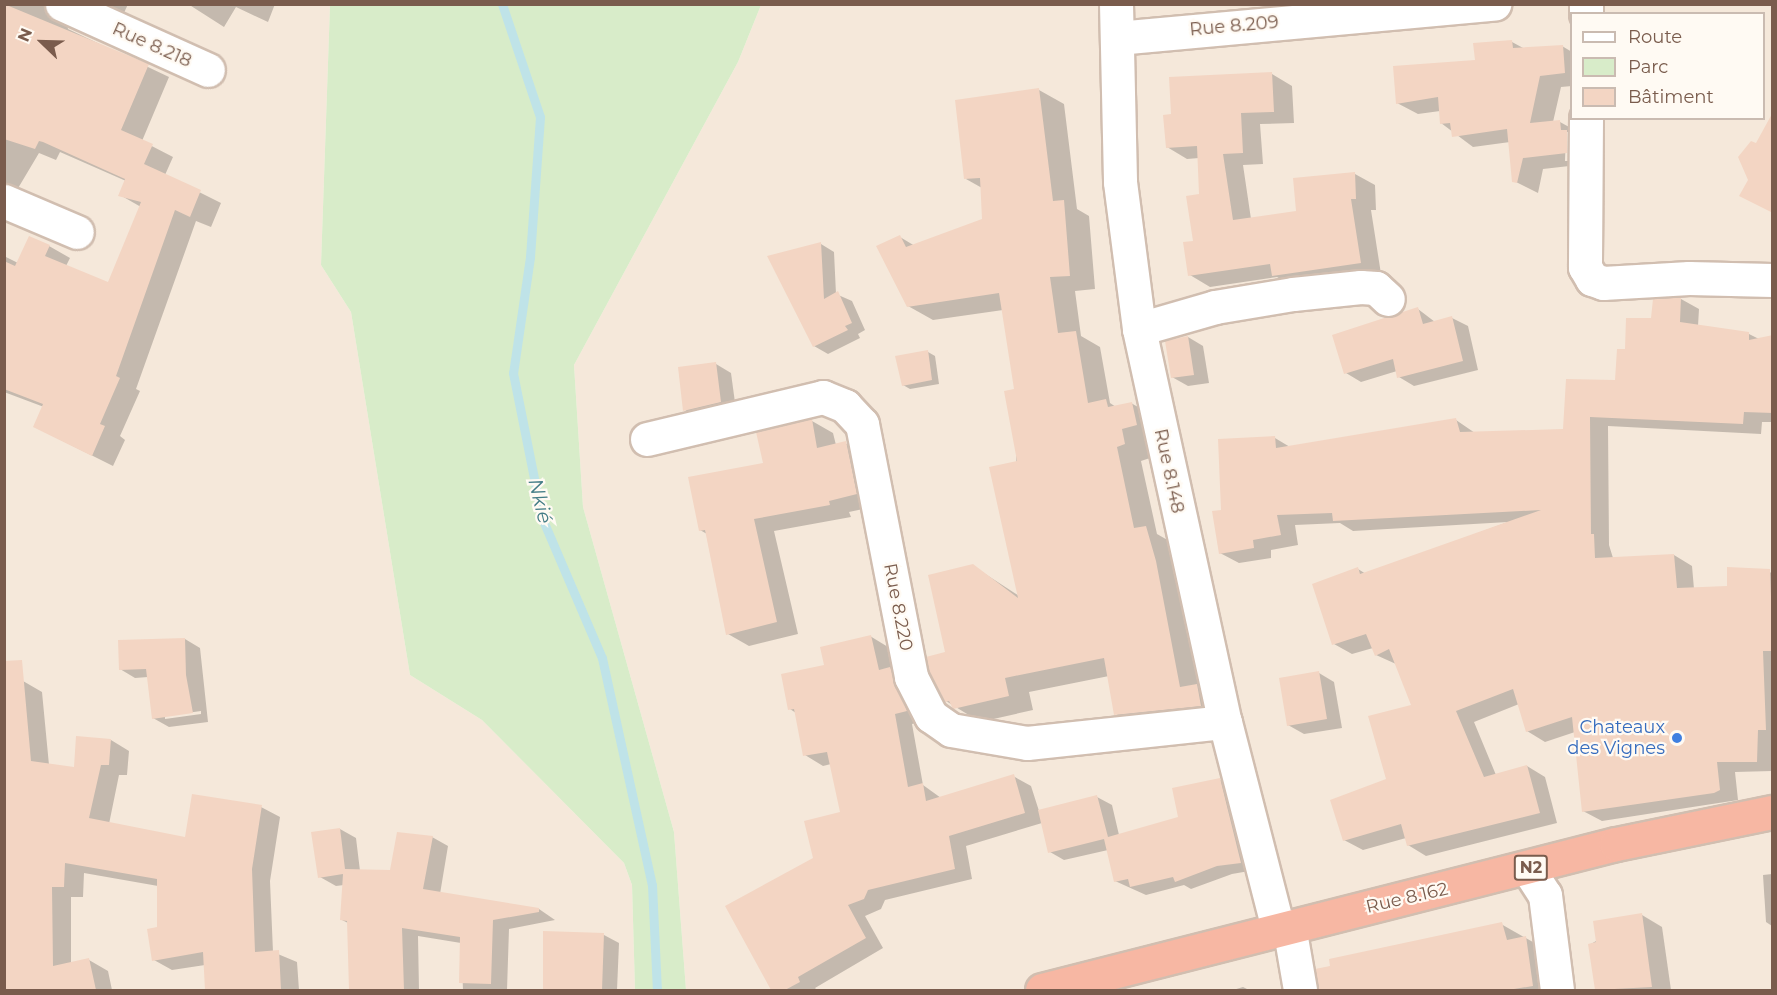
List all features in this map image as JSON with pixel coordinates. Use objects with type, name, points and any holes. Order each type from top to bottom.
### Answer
[{"type":"highway","name":"Rue 8.162","points":[[1042,990],[1284,927],[1528,869],[1616,844],[1773,812]]},
{"type":"street","name":"Rue 8.218","points":[[62,4],[208,70]]},
{"type":"street","name":"Rue 8.148","points":[[1116,4],[1120,182],[1139,329],[1225,722],[1300,990]]},
{"type":"street","name":"Rue 8.209","points":[[1117,38],[1494,4]]},
{"type":"street","points":[[1586,120],[1585,267],[1592,279],[1602,283],[1689,278],[1773,280]]},
{"type":"street","points":[[4,201],[77,232]]},
{"type":"street","points":[[1139,329],[1215,307],[1293,294],[1361,287],[1376,288],[1388,299]]},
{"type":"street","name":"Rue 8.220","points":[[647,439],[823,397],[844,406],[862,424],[911,677],[931,716],[951,730],[1027,743],[1225,722]]},
{"type":"street","points":[[1528,869],[1545,896],[1557,990]]},
{"type":"shaded area","points":[[5,5],[330,5],[321,265],[351,312],[410,675],[482,720],[624,863],[632,885],[635,990],[5,990]]},
{"type":"shaded area","points":[[761,5],[1772,5],[1772,990],[686,990],[674,832],[583,507],[574,365],[738,62]]},
{"type":"green space","points":[[330,5],[761,5],[738,62],[574,365],[583,507],[674,832],[686,990],[635,990],[632,885],[624,863],[482,720],[410,675],[351,312],[321,265]]},
{"type":"building","points":[[4,4],[149,64],[121,130],[153,144],[144,164],[201,190],[190,217],[175,210],[116,376],[120,378],[100,424],[105,426],[92,456],[33,427],[43,404],[4,389],[4,261],[15,266],[29,236],[50,245],[45,256],[108,282],[141,202],[118,196],[125,179],[43,142],[39,141],[35,149],[4,139]]},
{"type":"building","points":[[1512,40],[1513,48],[1563,45],[1565,73],[1540,76],[1530,123],[1560,120],[1561,130],[1567,130],[1567,153],[1523,158],[1517,183],[1512,182],[1507,129],[1452,137],[1450,123],[1440,124],[1438,97],[1396,104],[1393,66],[1475,60],[1473,43]]},
{"type":"building","points":[[1272,72],[1274,112],[1241,113],[1243,153],[1223,154],[1233,220],[1296,211],[1293,178],[1355,172],[1356,199],[1351,199],[1361,263],[1272,276],[1270,264],[1188,276],[1183,242],[1193,241],[1186,196],[1199,194],[1197,146],[1166,148],[1163,115],[1171,114],[1169,77]]},
{"type":"building","points":[[1039,88],[1053,201],[1064,200],[1070,276],[1050,277],[1058,333],[1076,331],[1088,403],[1106,399],[1108,407],[1132,402],[1137,425],[1122,429],[1125,444],[1117,447],[1134,528],[1146,526],[1156,561],[1180,687],[1197,684],[1201,706],[1114,715],[1104,658],[1005,678],[1009,696],[953,709],[949,701],[945,702],[929,671],[926,657],[945,652],[928,575],[973,564],[1018,598],[989,467],[1017,461],[1004,391],[1014,389],[999,293],[907,307],[876,246],[900,235],[906,247],[982,219],[980,178],[964,179],[955,100]]},
{"type":"building","points":[[1773,112],[1773,213],[1739,196],[1748,180],[1738,157],[1751,141],[1756,143]]},
{"type":"building","points":[[821,242],[824,299],[838,291],[852,323],[845,326],[848,330],[813,347],[767,256]]},
{"type":"building","points":[[1681,297],[1680,322],[1749,332],[1749,340],[1773,335],[1773,413],[1744,412],[1743,424],[1590,417],[1591,534],[1594,534],[1595,558],[1674,554],[1677,588],[1727,586],[1727,567],[1770,569],[1773,651],[1763,651],[1766,730],[1758,730],[1757,762],[1717,762],[1720,790],[1714,793],[1582,812],[1572,717],[1526,732],[1513,689],[1456,711],[1484,777],[1527,765],[1540,813],[1407,846],[1401,824],[1343,841],[1330,800],[1386,779],[1368,716],[1411,705],[1389,649],[1375,656],[1366,634],[1332,645],[1312,584],[1358,567],[1360,574],[1541,510],[1333,521],[1332,513],[1277,515],[1281,535],[1253,540],[1254,548],[1219,554],[1212,511],[1221,510],[1218,439],[1275,436],[1276,448],[1456,418],[1460,432],[1563,429],[1566,379],[1615,380],[1617,349],[1625,349],[1626,318],[1651,318],[1653,299]]},
{"type":"building","points":[[1418,307],[1423,324],[1452,316],[1463,361],[1397,378],[1393,359],[1344,374],[1332,335]]},
{"type":"building","points":[[1188,336],[1194,375],[1171,378],[1165,341]]},
{"type":"building","points":[[928,350],[932,380],[902,386],[895,356]]},
{"type":"building","points":[[716,362],[721,402],[683,411],[678,367]]},
{"type":"building","points":[[812,419],[817,448],[846,441],[857,494],[829,501],[830,505],[754,519],[777,622],[726,635],[705,530],[699,531],[688,477],[763,463],[756,432]]},
{"type":"building","points":[[871,635],[879,670],[890,667],[907,711],[895,714],[908,787],[923,783],[926,801],[1014,774],[1025,813],[949,836],[955,869],[868,890],[864,899],[848,905],[866,938],[798,977],[800,982],[785,990],[771,990],[725,906],[813,858],[804,821],[840,812],[827,752],[803,756],[794,709],[788,710],[781,674],[824,665],[820,647]]},
{"type":"building","points":[[185,638],[186,675],[193,713],[152,719],[146,669],[119,670],[118,640]]},
{"type":"building","points":[[22,660],[31,761],[74,767],[76,736],[111,739],[109,765],[101,765],[89,818],[185,837],[192,794],[262,805],[252,869],[255,952],[279,950],[281,990],[205,990],[203,952],[152,961],[147,929],[157,927],[157,879],[65,863],[64,887],[52,887],[53,966],[89,958],[96,990],[4,990],[4,661]]},
{"type":"building","points":[[1319,671],[1327,719],[1287,726],[1279,678]]},
{"type":"building","points":[[1220,778],[1241,863],[1217,866],[1175,882],[1173,877],[1130,887],[1128,879],[1114,882],[1104,839],[1048,853],[1038,810],[1097,795],[1108,837],[1178,817],[1172,788]]},
{"type":"building","points":[[340,828],[345,869],[390,870],[397,832],[433,836],[423,889],[539,908],[539,912],[493,920],[491,984],[459,983],[460,937],[402,928],[404,990],[349,990],[347,921],[340,920],[343,874],[318,878],[311,832]]},
{"type":"building","points":[[1642,913],[1652,987],[1595,990],[1588,944],[1596,942],[1593,921]]},
{"type":"building","points":[[1502,922],[1507,940],[1526,936],[1533,986],[1508,990],[1318,990],[1315,969],[1330,966],[1329,959]]},
{"type":"building","points":[[543,931],[604,933],[602,990],[543,990]]},
{"type":"waterway","name":"Nkié","points":[[502,4],[540,117],[530,257],[513,373],[542,518],[602,658],[652,885],[657,990]]},
{"type":"place","name":"Chateaux des Vignes","points":[[1677,738]]}]
